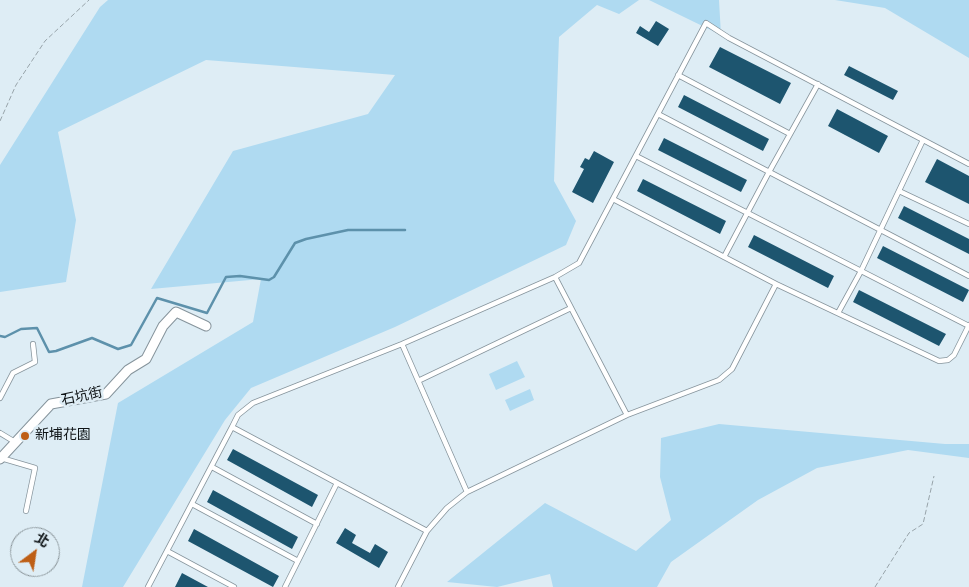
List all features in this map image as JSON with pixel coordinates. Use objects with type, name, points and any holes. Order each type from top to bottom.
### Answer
[{"type":"street","name":"石坑街","points":[[0,459],[51,404],[106,394],[128,370],[146,359],[163,326],[176,312],[206,326]]},
{"type":"lane","points":[[148,587],[238,415],[253,403],[402,344],[555,277],[579,263],[706,23],[729,38],[969,164]]},
{"type":"lane","points":[[678,75],[790,134]]},
{"type":"lane","points":[[724,257],[818,84]]},
{"type":"lane","points":[[658,114],[969,276]]},
{"type":"lane","points":[[838,313],[861,271],[923,140]]},
{"type":"lane","points":[[613,199],[776,284],[939,361],[948,360],[954,355],[969,326],[636,156]]},
{"type":"lane","points":[[899,191],[969,224]]},
{"type":"lane","points":[[555,277],[627,415]]},
{"type":"lane","points":[[398,587],[427,531],[447,508],[467,492],[627,415],[719,380],[732,369],[776,284]]},
{"type":"lane","points":[[418,381],[571,308]]},
{"type":"lane","points":[[0,398],[13,372],[35,362],[32,344]]},
{"type":"lane","points":[[402,344],[467,492]]},
{"type":"lane","points":[[232,427],[427,531]]},
{"type":"lane","points":[[0,433],[15,442]]},
{"type":"lane","points":[[0,459],[34,468],[26,511]]},
{"type":"lane","points":[[212,467],[316,524]]},
{"type":"lane","points":[[285,587],[337,483]]},
{"type":"lane","points":[[192,504],[298,561]]},
{"type":"lane","points":[[168,551],[234,587]]},
{"type":"path","points":[[0,121],[16,84],[45,41],[89,0]]},
{"type":"path","points":[[875,587],[909,533],[924,524],[934,476]]},
{"type":"shaded area","points":[[108,0],[639,0],[619,14],[597,5],[559,37],[554,181],[576,221],[566,245],[395,327],[251,388],[225,420],[123,587],[82,587],[118,403],[253,322],[261,279],[151,289],[233,151],[368,114],[395,75],[206,60],[58,132],[76,220],[66,282],[0,292],[0,165],[100,7]]},
{"type":"shaded area","points":[[649,0],[719,0],[721,35]]},
{"type":"shaded area","points":[[835,0],[969,0],[969,58],[885,8]]},
{"type":"shaded area","points":[[517,361],[525,377],[496,390],[489,374]]},
{"type":"shaded area","points":[[530,389],[534,400],[510,411],[505,400]]},
{"type":"shaded area","points":[[719,424],[945,444],[969,444],[969,458],[908,450],[817,468],[758,500],[671,562],[657,587],[553,587],[550,574],[497,587],[447,582],[545,503],[636,551],[671,520],[660,477],[661,438]]},
{"type":"building","points":[[656,21],[669,29],[658,46],[636,33],[640,26],[649,32]]},
{"type":"building","points":[[720,47],[791,83],[780,104],[709,67]]},
{"type":"building","points":[[849,66],[898,91],[893,100],[844,75]]},
{"type":"building","points":[[684,95],[769,139],[763,151],[678,107]]},
{"type":"building","points":[[837,109],[888,136],[879,153],[828,126]]},
{"type":"building","points":[[664,138],[747,180],[741,192],[658,150]]},
{"type":"building","points":[[594,151],[614,162],[593,203],[572,192],[584,169],[580,167],[585,158],[589,160]]},
{"type":"building","points":[[937,159],[969,176],[969,204],[925,182]]},
{"type":"building","points":[[643,179],[726,221],[720,234],[637,191]]},
{"type":"building","points":[[904,206],[969,239],[969,254],[898,218]]},
{"type":"building","points":[[754,235],[834,276],[828,288],[748,247]]},
{"type":"building","points":[[883,246],[969,290],[963,302],[877,258]]},
{"type":"building","points":[[859,290],[946,334],[939,346],[853,302]]},
{"type":"building","points":[[233,449],[318,495],[312,507],[227,460]]},
{"type":"building","points":[[213,490],[298,537],[292,549],[207,502]]},
{"type":"building","points":[[345,528],[356,535],[352,543],[370,553],[375,544],[388,552],[379,568],[336,543]]},
{"type":"building","points":[[194,529],[279,576],[273,587],[188,541]]},
{"type":"building","points":[[182,573],[208,587],[175,587]]},
{"type":"waterway","points":[[0,336],[5,337],[21,329],[37,328],[49,352],[92,338],[118,349],[131,345],[157,298],[207,313],[226,277],[240,276],[269,280],[274,277],[295,243],[348,230],[405,230]]},
{"type":"place","name":"新埔花園","points":[[25,436]]}]
